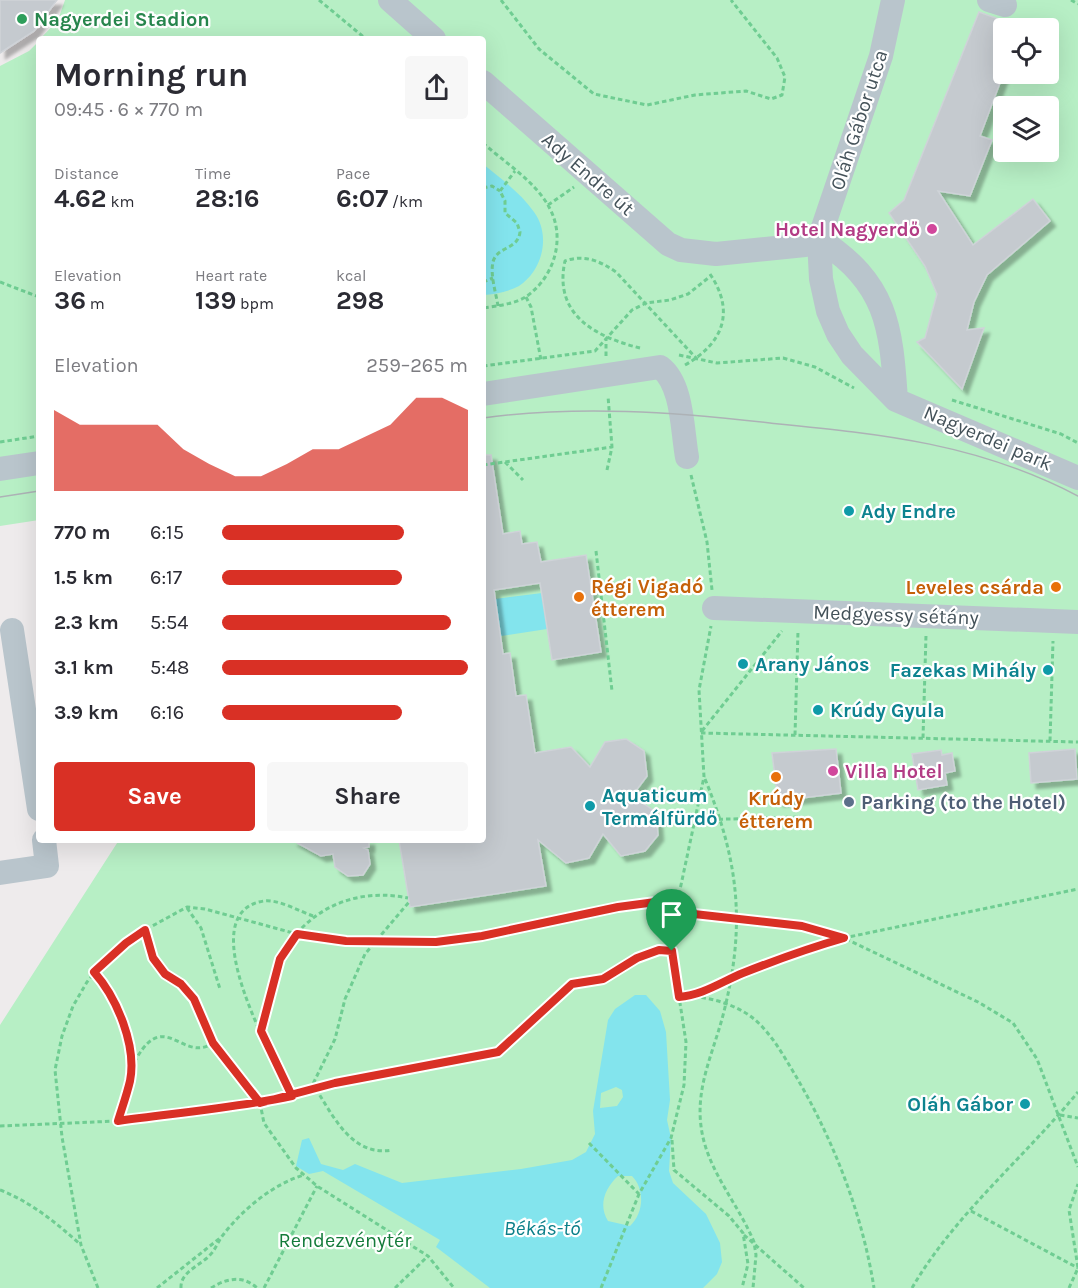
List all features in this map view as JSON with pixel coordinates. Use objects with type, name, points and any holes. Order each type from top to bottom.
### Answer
[{"type":"street","points":[[390,0],[431,36]]},
{"type":"street","name":"Oláh Gábor utca","points":[[819,239],[881,56],[893,0]]},
{"type":"street","name":"Ady Endre út","points":[[486,85],[668,244],[699,253],[805,245],[819,239]]},
{"type":"street","points":[[819,239],[821,279],[828,311],[838,334],[860,364],[896,400]]},
{"type":"street","points":[[819,239],[858,269],[874,292],[888,321],[896,400]]},
{"type":"street","points":[[486,394],[673,365],[687,457]]},
{"type":"street","name":"Nagyerdei park","points":[[896,400],[1078,478]]},
{"type":"street","points":[[0,469],[36,463]]},
{"type":"street","name":"Medgyessy sétány","points":[[714,608],[1078,622]]},
{"type":"street","points":[[12,630],[36,789]]},
{"type":"street","points":[[0,873],[47,866],[44,843]]},
{"type":"path","points":[[320,0],[362,36]]},
{"type":"path","points":[[501,0],[539,49],[594,94],[647,105],[695,95],[746,91],[771,99],[782,95],[785,77],[777,58],[731,0]]},
{"type":"path","points":[[1071,0],[1078,4]]},
{"type":"path","points":[[486,146],[548,205],[556,221],[556,250],[552,267],[526,297],[486,308]]},
{"type":"path","points":[[500,191],[515,171]]},
{"type":"path","points":[[548,205],[555,198],[591,178]]},
{"type":"path","points":[[486,187],[492,186],[500,191],[505,201],[505,213],[520,227],[515,245],[499,254],[494,260],[498,306]]},
{"type":"path","points":[[647,350],[606,337],[575,316],[564,283],[565,261],[576,257],[602,263],[615,272],[697,358]]},
{"type":"path","points":[[486,366],[595,351],[633,310],[646,303],[670,300],[688,294],[711,275],[719,273]]},
{"type":"path","points":[[486,281],[494,278]]},
{"type":"path","points":[[0,282],[36,296]]},
{"type":"path","points":[[526,297],[531,306],[541,360]]},
{"type":"path","points":[[606,337],[606,376],[612,447],[607,470]]},
{"type":"path","points":[[673,365],[697,358],[717,363],[783,358],[815,367],[855,389],[848,380]]},
{"type":"path","points":[[947,398],[1060,434],[1078,443]]},
{"type":"path","points":[[0,442],[36,436]]},
{"type":"path","points":[[486,465],[612,447]]},
{"type":"path","points":[[505,462],[523,480]]},
{"type":"path","points":[[596,551],[612,691]]},
{"type":"path","points":[[795,735],[798,612]]},
{"type":"path","points":[[798,612],[701,733],[1078,742]]},
{"type":"path","points":[[923,738],[926,616]]},
{"type":"path","points":[[1050,741],[1053,621]]},
{"type":"path","points":[[601,1288],[639,1194],[671,1138],[684,1085],[686,1042],[672,951],[678,899],[704,777],[721,818],[737,889],[738,919],[726,1004],[700,1093],[701,1127],[709,1156],[747,1226],[754,1246],[756,1255],[753,1288]]},
{"type":"path","points":[[696,820],[798,817]]},
{"type":"path","points":[[679,997],[697,995],[730,978],[793,953],[844,938],[1078,888]]},
{"type":"path","points":[[261,1031],[280,959],[313,916],[346,899],[372,894],[409,900],[365,954],[345,999],[335,1039],[310,1090]]},
{"type":"path","points":[[98,1288],[81,1245],[60,1123],[56,1070],[62,1036],[73,1006],[94,972],[126,943],[145,930],[187,907],[297,934],[346,941],[436,942],[482,936],[618,907],[678,899]]},
{"type":"path","points":[[292,1096],[242,989],[233,936],[239,918],[249,907],[265,901],[313,916]]},
{"type":"path","points":[[187,907],[201,928],[220,989]]},
{"type":"path","points":[[676,912],[802,926],[844,938],[978,1002],[1013,1023],[1037,1059],[1078,1167]]},
{"type":"path","points":[[145,930],[153,958],[165,974],[181,984],[194,999],[213,1043],[260,1103],[264,1123],[282,1150],[317,1186],[428,1256],[454,1288]]},
{"type":"path","points":[[0,1126],[118,1121],[260,1103],[315,1088],[498,1052],[572,984],[603,979],[637,958],[659,950],[672,951]]},
{"type":"path","points":[[94,972],[105,985],[115,1005],[131,1056],[131,1070]]},
{"type":"path","points":[[697,995],[746,1013],[774,1041],[814,1107],[846,1183],[870,1264],[874,1288]]},
{"type":"path","points":[[118,1121],[131,1070],[140,1050],[149,1041],[162,1036],[177,1039],[193,1049],[204,1049],[213,1043]]},
{"type":"path","points":[[315,1088],[342,1129],[361,1146],[376,1153],[392,1150]]},
{"type":"path","points":[[912,1288],[925,1266],[971,1211],[1060,1115],[1078,1092]]},
{"type":"path","points":[[1060,1115],[1078,1118]]},
{"type":"path","points":[[671,1138],[674,1170],[729,1216],[754,1246],[804,1288]]},
{"type":"path","points":[[589,1143],[639,1194]]},
{"type":"path","points":[[181,1288],[184,1277],[212,1253],[241,1214],[293,1178],[304,1175]]},
{"type":"path","points":[[1069,1288],[1078,1268],[1069,1210],[1078,1184]]},
{"type":"path","points":[[264,1288],[317,1186]]},
{"type":"path","points":[[0,1190],[20,1197],[49,1217],[81,1245]]},
{"type":"path","points":[[971,1211],[1078,1268]]},
{"type":"path","points":[[742,1288],[748,1264],[743,1233]]},
{"type":"path","points":[[157,1288],[222,1237]]},
{"type":"path","points":[[395,1288],[428,1256]]},
{"type":"path","points":[[211,1288],[221,1282],[236,1279],[249,1280],[257,1288]]},
{"type":"green space","name":"Rendezvénytér","points":[[65,0],[1078,0],[1078,1288],[0,1288],[0,1025],[117,843],[486,843],[486,36],[43,36],[58,20]]},
{"type":"green space","points":[[36,44],[36,520],[0,526],[0,66],[29,51]]},
{"type":"water","points":[[486,166],[529,205],[539,221],[543,241],[539,262],[527,279],[519,286],[486,295]]},
{"type":"water","points":[[542,593],[547,629],[501,636],[495,599]]},
{"type":"water","name":"Békás-tó","points":[[635,995],[646,995],[660,1011],[666,1032],[670,1100],[667,1120],[671,1138],[669,1171],[673,1183],[706,1214],[720,1243],[722,1262],[717,1274],[703,1288],[490,1288],[436,1247],[440,1240],[323,1171],[309,1174],[296,1166],[302,1140],[309,1138],[321,1164],[343,1170],[355,1164],[402,1183],[521,1169],[572,1160],[586,1152],[595,1134],[593,1111],[608,1020],[615,1009]],"holes":[[[616,1087],[622,1090],[623,1097],[617,1106],[600,1108],[601,1093]],[[618,1176],[632,1176],[641,1194],[638,1215],[630,1226],[608,1221],[605,1215],[604,1197]]]},
{"type":"building","name":"Nagyerdei Stadion","points":[[0,0],[57,0],[34,31],[0,53]]},
{"type":"building","name":"Hotel Nagyerdő","points":[[979,12],[996,18],[993,18],[993,84],[1000,84],[993,96],[980,136],[992,140],[970,196],[938,191],[973,245],[1033,199],[1050,221],[987,275],[974,302],[967,330],[984,328],[962,389],[917,342],[925,338],[937,294],[925,266],[889,213],[904,200]]},
{"type":"building","points":[[486,455],[491,455],[503,534],[520,531],[522,544],[537,542],[541,562],[586,555],[601,652],[552,660],[540,583],[494,590],[503,654],[510,653],[516,696],[526,695],[535,753],[571,747],[590,767],[605,742],[626,739],[644,751],[647,776],[632,796],[656,812],[658,835],[645,851],[621,856],[603,834],[589,858],[566,863],[538,840],[546,886],[410,907],[399,843],[486,843]]},
{"type":"building","points":[[836,749],[841,793],[778,801],[772,753]]},
{"type":"building","points":[[1075,749],[1077,779],[1031,783],[1029,753]]},
{"type":"building","points":[[941,750],[942,755],[952,753],[955,771],[945,773],[947,785],[918,790],[912,754]]},
{"type":"building","points":[[297,843],[369,843],[369,847],[364,848],[368,850],[370,864],[363,875],[348,876],[335,867],[333,854],[321,856]]},
{"type":"tram line","points":[[486,418],[591,411],[662,413],[890,437],[928,444],[1003,464],[1078,496]]},
{"type":"tram line","points":[[0,497],[36,491]]},
{"type":"place","name":"Nagyerdei Stadion","points":[[22,19]]},
{"type":"place","name":"Hotel Nagyerdő","points":[[932,229]]},
{"type":"place","name":"Ady Endre","points":[[849,511]]},
{"type":"place","name":"Leveles csárda","points":[[1056,587]]},
{"type":"place","name":"Régi Vigadó étterem","points":[[579,597]]},
{"type":"place","name":"Arany János","points":[[743,664]]},
{"type":"place","name":"Fazekas Mihály","points":[[1048,670]]},
{"type":"place","name":"Krúdy Gyula","points":[[818,710]]},
{"type":"place","name":"Villa Hotel","points":[[833,771]]},
{"type":"place","name":"Krúdy étterem","points":[[776,777]]},
{"type":"place","name":"Parking (to the Hotel)","points":[[849,802]]},
{"type":"place","name":"Aquaticum Termálfürdő","points":[[590,806]]},
{"type":"place","name":"Oláh Gábor","points":[[1025,1104]]},
{"type":"route","points":[[672,951],[659,950],[637,958],[603,979],[572,984],[544,1007],[498,1052],[335,1083],[292,1096],[260,1103],[213,1043],[198,1013],[194,999],[181,984],[165,974],[153,958],[145,930],[126,943],[94,972],[105,985],[115,1005],[131,1056],[130,1079],[118,1121],[221,1110],[260,1103],[292,1096],[261,1031],[269,992],[280,959],[297,934],[346,941],[436,942],[482,936],[618,907],[678,899],[676,912],[802,926],[844,938],[793,953],[730,978],[697,995],[679,997],[672,951]]}]
